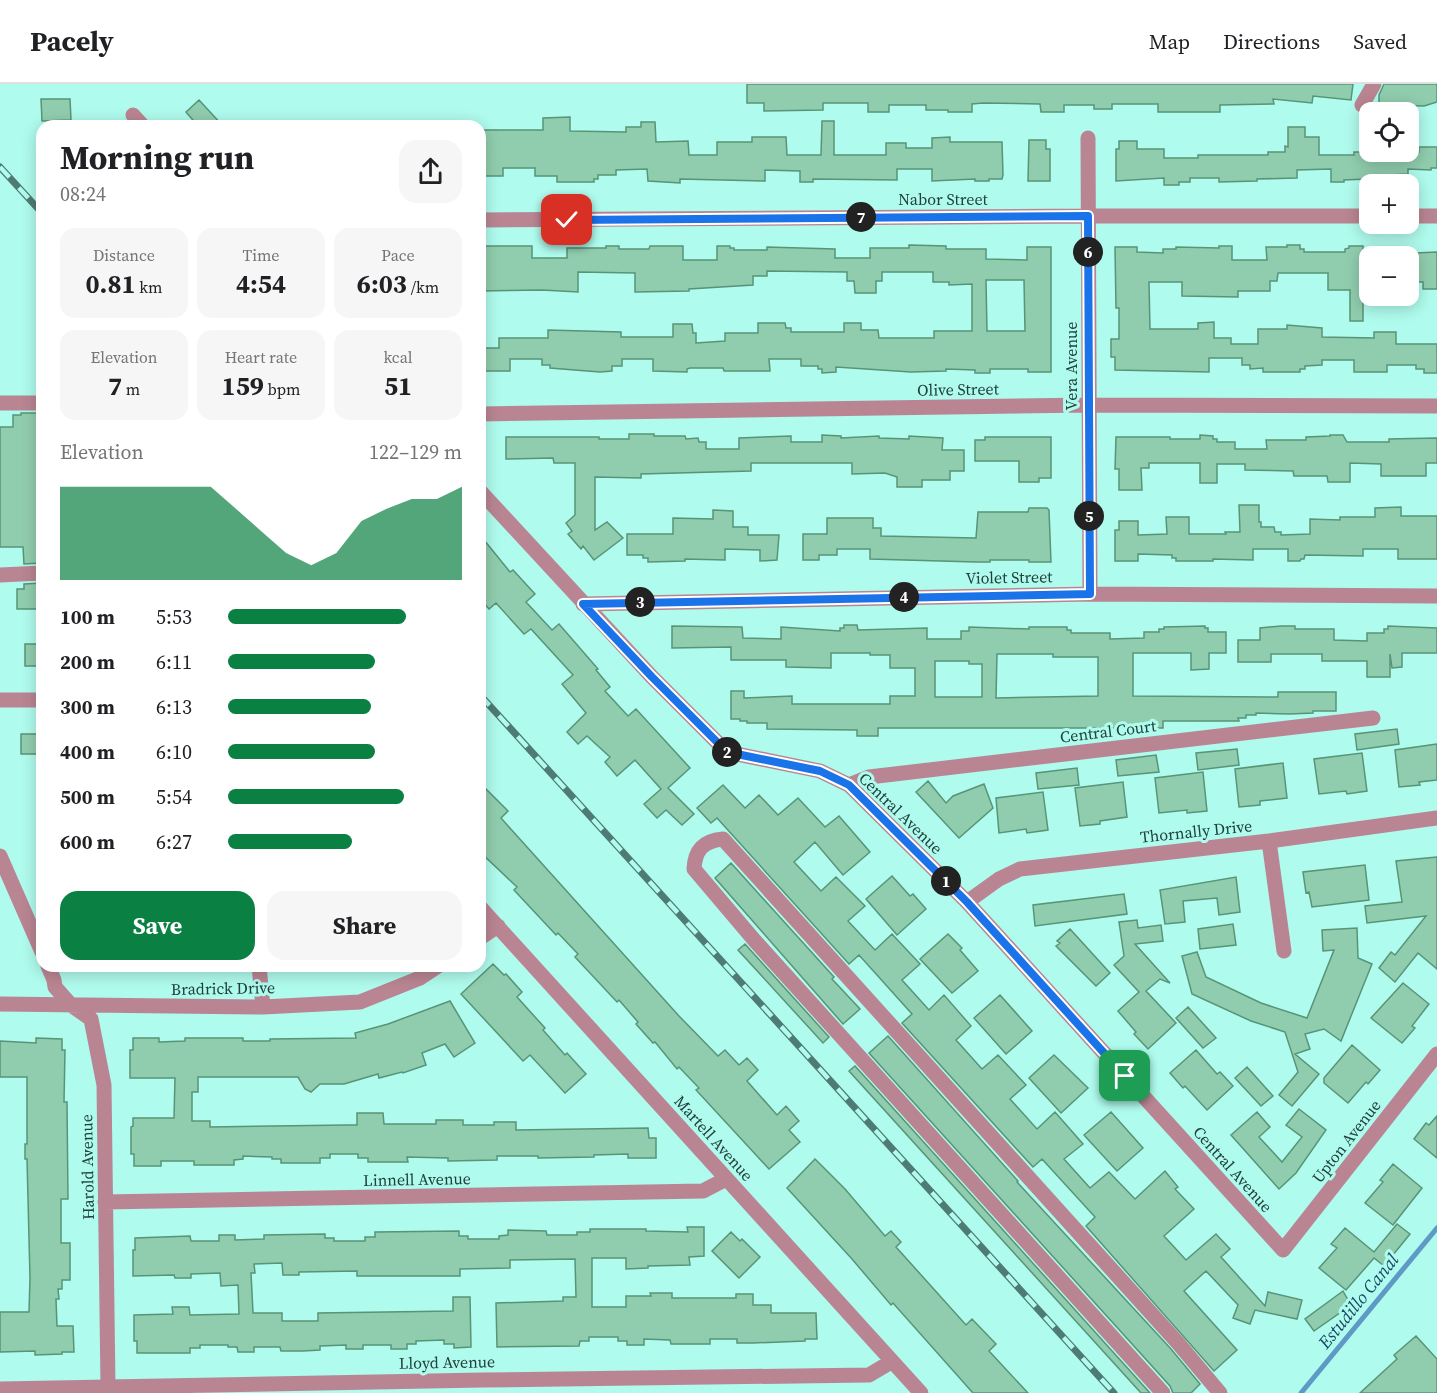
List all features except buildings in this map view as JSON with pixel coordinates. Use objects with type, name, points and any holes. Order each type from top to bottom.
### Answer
[{"type":"street","points":[[1364,102],[1374,84]]},
{"type":"street","name":"Vera Avenue","points":[[1088,138],[1090,594]]},
{"type":"street","name":"Nabor Street","points":[[486,220],[1359,216]]},
{"type":"street","points":[[1419,216],[1437,216]]},
{"type":"street","points":[[0,403],[36,403]]},
{"type":"street","name":"Olive Street","points":[[486,414],[1089,405],[1437,406]]},
{"type":"street","name":"Central Avenue","points":[[486,498],[652,677],[727,752],[820,771],[849,785],[967,902],[1283,1250]]},
{"type":"street","points":[[0,575],[36,573]]},
{"type":"street","name":"Violet Street","points":[[583,604],[1090,594],[1437,596]]},
{"type":"street","points":[[0,700],[36,700]]},
{"type":"street","name":"Central Court","points":[[849,785],[869,777],[1373,718]]},
{"type":"street","name":"Thornally Drive","points":[[967,902],[999,879],[1020,869],[1269,841],[1437,818]]},
{"type":"street","points":[[1163,1393],[754,941],[693,869],[694,857],[700,846],[711,840],[723,839],[1178,1343],[1220,1393]]},
{"type":"street","points":[[1269,841],[1284,951]]},
{"type":"street","points":[[0,856],[36,938]]},
{"type":"street","name":"Martell Avenue","points":[[486,913],[921,1393]]},
{"type":"street","points":[[486,934],[498,926]]},
{"type":"street","name":"Harold Avenue","points":[[51,972],[55,987],[71,1005],[91,1019],[104,1085],[108,1388]]},
{"type":"street","points":[[260,972],[263,1007]]},
{"type":"street","name":"Bradrick Drive","points":[[0,1004],[263,1007],[360,1002],[420,978],[429,972]]},
{"type":"street","name":"Upton Avenue","points":[[1283,1250],[1437,1054]]},
{"type":"street","name":"Linnell Avenue","points":[[105,1202],[703,1191],[726,1179]]},
{"type":"street","name":"Lloyd Avenue","points":[[0,1389],[869,1375],[891,1362]]},
{"type":"waterway","name":"Estudillo Canal","points":[[1301,1393],[1437,1228]]},
{"type":"railway","points":[[0,167],[36,206]]},
{"type":"railway","points":[[486,702],[1114,1393]]},
{"type":"route","points":[[567,220],[1088,216],[1090,594],[583,604],[727,752],[820,771],[849,785],[967,902],[1125,1076]]}]
